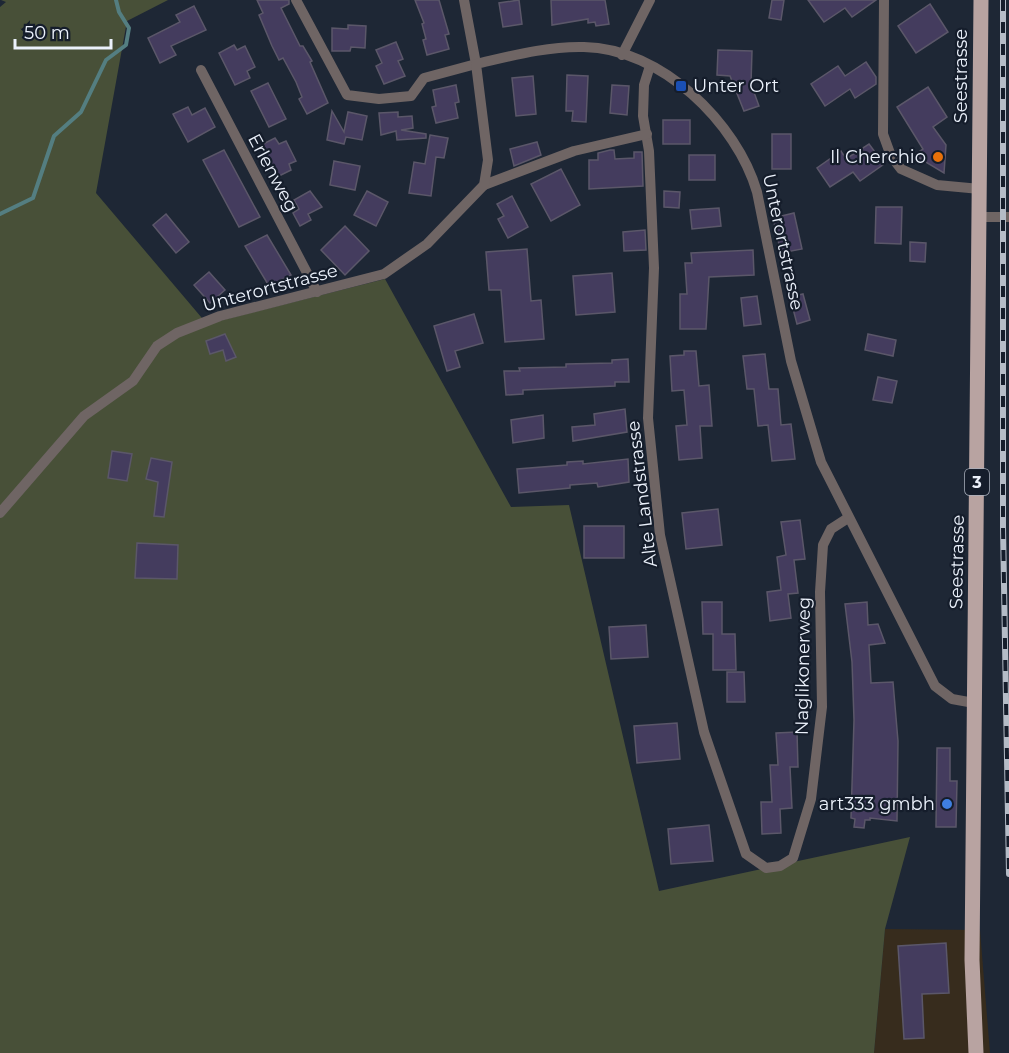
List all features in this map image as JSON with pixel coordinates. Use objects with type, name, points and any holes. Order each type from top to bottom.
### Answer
[{"type":"main road","name":"Seestrasse","points":[[976,1053],[972,960],[981,217],[981,0]]},
{"type":"street","name":"Unterortstrasse","points":[[296,0],[347,95],[379,99],[411,96],[424,78],[529,51],[586,47],[622,55],[650,66],[681,86],[720,120],[750,169],[764,220],[799,393],[821,462],[935,686],[952,699],[974,703]]},
{"type":"street","points":[[464,0],[476,64],[488,160],[484,185],[574,151],[647,134]]},
{"type":"street","points":[[622,55],[650,0]]},
{"type":"street","points":[[884,0],[884,134],[891,156],[902,169],[937,185],[980,189]]},
{"type":"street","name":"Alte Landstrasse","points":[[650,66],[644,85],[643,116],[647,134],[654,268],[648,418],[652,475],[664,555],[704,732],[746,854],[766,868],[780,866],[793,858]]},
{"type":"street","name":"Erlenweg","points":[[201,70],[317,291]]},
{"type":"street","name":"Unterortstrasse","points":[[0,513],[84,416],[133,381],[158,346],[177,333],[220,316],[384,274],[428,244],[484,185]]},
{"type":"street","points":[[981,217],[1009,217]]},
{"type":"street","name":"Naglikonerweg","points":[[793,858],[811,800],[822,706],[820,592],[823,545],[831,529],[848,518]]},
{"type":"shaded area","points":[[885,929],[980,930],[990,1053],[874,1053]]},
{"type":"green space","points":[[1,0],[168,0],[127,21],[96,193],[207,324],[385,279],[511,507],[569,505],[659,891],[910,837],[885,929],[874,1053],[0,1053],[0,7],[6,2]]},
{"type":"building","points":[[257,0],[289,0],[289,4],[281,8],[300,46],[303,46],[312,61],[310,62],[328,103],[307,114],[299,99],[302,97],[296,82],[283,58],[279,60],[272,46],[259,15],[263,13]]},
{"type":"building","points":[[415,0],[439,0],[449,34],[445,35],[449,49],[427,55],[423,40],[426,39],[422,24],[424,23]]},
{"type":"building","points":[[519,0],[522,24],[503,27],[499,3]]},
{"type":"building","points":[[551,0],[605,0],[609,24],[596,26],[595,22],[588,23],[588,19],[552,25]]},
{"type":"building","points":[[772,0],[784,0],[781,20],[769,18]]},
{"type":"building","points":[[808,0],[876,0],[852,17],[845,8],[824,22]]},
{"type":"building","points":[[930,4],[948,32],[916,53],[898,26]]},
{"type":"building","points":[[194,6],[206,30],[171,46],[176,55],[160,63],[148,38],[180,22],[176,15]]},
{"type":"building","points":[[348,25],[366,26],[365,48],[351,47],[350,51],[332,51],[332,28],[348,29]]},
{"type":"building","points":[[396,42],[403,59],[398,61],[405,76],[384,84],[376,66],[382,63],[376,50]]},
{"type":"building","points":[[234,45],[237,50],[245,46],[255,67],[247,71],[250,78],[235,85],[219,53]]},
{"type":"building","points":[[718,50],[752,51],[751,84],[759,106],[744,111],[730,76],[717,75]]},
{"type":"building","points":[[866,62],[876,77],[876,84],[855,98],[850,89],[825,106],[811,84],[838,66],[845,76]]},
{"type":"building","points":[[567,75],[588,76],[586,122],[572,121],[573,111],[566,111]]},
{"type":"building","points":[[533,76],[536,114],[516,116],[512,78]]},
{"type":"building","points":[[268,83],[286,119],[269,127],[251,91]]},
{"type":"building","points":[[456,85],[459,102],[455,103],[458,118],[436,123],[432,107],[436,106],[433,90]]},
{"type":"building","points":[[612,85],[629,86],[627,115],[610,113]]},
{"type":"building","points":[[928,87],[947,117],[933,127],[946,145],[944,173],[914,155],[923,149],[897,107]]},
{"type":"building","points":[[188,107],[192,115],[205,108],[215,127],[188,142],[173,114]]},
{"type":"building","points":[[332,111],[344,132],[348,112],[367,116],[362,140],[346,137],[344,144],[327,140]]},
{"type":"building","points":[[398,112],[398,117],[412,116],[413,128],[401,130],[426,134],[426,138],[397,140],[396,131],[381,135],[379,113]]},
{"type":"building","points":[[663,120],[690,120],[690,144],[663,144]]},
{"type":"building","points":[[772,134],[791,134],[791,169],[772,169]]},
{"type":"building","points":[[430,135],[448,138],[444,158],[436,157],[431,196],[409,193],[414,162],[425,164]]},
{"type":"building","points":[[275,138],[279,144],[286,141],[296,161],[289,164],[291,170],[277,177],[261,145]]},
{"type":"building","points":[[537,142],[541,155],[514,166],[510,149]]},
{"type":"building","points":[[869,144],[884,164],[860,181],[853,172],[830,187],[817,168],[841,151],[846,159]]},
{"type":"building","points":[[224,150],[260,217],[239,227],[203,160]]},
{"type":"building","points":[[614,150],[615,159],[634,158],[634,152],[642,152],[643,186],[589,189],[589,160],[598,160],[598,153]]},
{"type":"building","points":[[689,155],[715,155],[715,180],[689,180]]},
{"type":"building","points":[[334,161],[360,166],[355,190],[330,185]]},
{"type":"building","points":[[561,169],[580,205],[551,221],[531,184]]},
{"type":"building","points":[[310,191],[322,207],[308,214],[311,220],[300,226],[293,213],[299,209],[294,200]]},
{"type":"building","points":[[367,191],[388,202],[376,226],[354,215]]},
{"type":"building","points":[[664,191],[680,192],[679,208],[664,207]]},
{"type":"building","points":[[512,196],[528,227],[508,238],[498,219],[504,216],[497,204]]},
{"type":"building","points":[[876,207],[902,207],[901,244],[875,243]]},
{"type":"building","points":[[719,208],[721,226],[692,229],[690,210]]},
{"type":"building","points":[[794,213],[802,249],[781,253],[773,218]]},
{"type":"building","points":[[166,214],[189,242],[176,253],[153,225]]},
{"type":"building","points":[[345,226],[369,251],[345,275],[321,250]]},
{"type":"building","points":[[645,230],[646,250],[624,251],[623,232]]},
{"type":"building","points":[[267,235],[291,275],[269,286],[245,246]]},
{"type":"building","points":[[910,242],[926,243],[925,262],[910,261]]},
{"type":"building","points":[[527,249],[531,301],[541,300],[544,339],[505,342],[501,290],[489,290],[486,252]]},
{"type":"building","points":[[753,250],[754,275],[709,277],[706,329],[680,329],[680,294],[687,294],[685,263],[692,263],[691,253]]},
{"type":"building","points":[[209,272],[225,290],[210,303],[194,285]]},
{"type":"building","points":[[612,273],[615,312],[576,315],[573,276]]},
{"type":"building","points":[[803,294],[810,320],[797,324],[790,297]]},
{"type":"building","points":[[757,296],[761,324],[744,326],[741,298]]},
{"type":"building","points":[[474,314],[483,343],[455,351],[460,367],[447,371],[434,326]]},
{"type":"building","points":[[225,334],[236,357],[226,361],[223,350],[210,354],[206,341]]},
{"type":"building","points":[[868,334],[896,340],[893,356],[865,350]]},
{"type":"building","points":[[684,351],[696,351],[699,386],[709,385],[712,426],[700,426],[702,458],[679,460],[676,426],[687,425],[684,390],[672,391],[670,356],[684,355]]},
{"type":"building","points":[[765,354],[769,389],[778,389],[781,425],[791,424],[795,459],[772,461],[768,425],[758,426],[754,389],[747,389],[743,356]]},
{"type":"building","points":[[628,359],[629,382],[615,382],[615,386],[523,390],[523,394],[506,395],[504,371],[520,371],[519,368],[566,367],[566,364],[612,363],[612,360]]},
{"type":"building","points":[[878,377],[897,381],[892,403],[873,400]]},
{"type":"building","points":[[625,409],[627,432],[573,441],[572,427],[595,425],[594,414]]},
{"type":"building","points":[[543,415],[544,438],[513,443],[511,420]]},
{"type":"building","points":[[112,451],[132,454],[127,481],[108,478]]},
{"type":"building","points":[[151,458],[172,462],[164,517],[154,516],[158,482],[146,479]]},
{"type":"building","points":[[628,459],[629,482],[598,487],[597,483],[570,485],[570,488],[519,493],[517,469],[567,465],[567,462],[583,461],[583,464]]},
{"type":"building","points":[[718,509],[722,545],[686,549],[682,513]]},
{"type":"building","points":[[800,520],[805,559],[794,560],[798,593],[788,594],[791,618],[770,621],[767,592],[781,590],[777,557],[786,555],[781,522]]},
{"type":"building","points":[[584,526],[624,526],[624,558],[584,558]]},
{"type":"building","points":[[137,543],[178,545],[177,579],[135,578]]},
{"type":"building","points":[[702,602],[722,602],[722,634],[735,634],[736,670],[713,670],[713,634],[703,634]]},
{"type":"building","points":[[867,602],[868,625],[878,624],[885,643],[869,645],[871,683],[893,682],[898,741],[897,821],[870,818],[870,820],[865,820],[864,828],[854,827],[855,819],[851,818],[854,720],[852,662],[845,604]]},
{"type":"building","points":[[646,625],[648,657],[611,659],[609,627]]},
{"type":"building","points":[[727,672],[744,672],[745,702],[727,702]]},
{"type":"building","points":[[677,723],[680,759],[637,763],[634,726]]},
{"type":"building","points":[[797,732],[798,767],[790,767],[792,808],[780,809],[781,833],[762,834],[761,802],[772,802],[770,765],[778,765],[776,733]]},
{"type":"building","name":"art333 gmbh","points":[[937,748],[950,748],[950,781],[957,781],[956,827],[936,827]]},
{"type":"building","points":[[709,825],[713,861],[671,864],[668,829]]},
{"type":"building","points":[[946,943],[949,993],[922,994],[924,1038],[904,1039],[898,946]]},
{"type":"waterway","points":[[0,214],[33,198],[54,136],[81,112],[106,60],[126,45],[129,28],[119,12],[116,0]]},
{"type":"railway","points":[[1003,0],[1003,527],[1009,874]]},
{"type":"place","name":"Unter Ort","points":[[681,86]]},
{"type":"place","name":"Il Cherchio","points":[[938,157]]},
{"type":"place","name":"art333 gmbh","points":[[947,804]]}]
